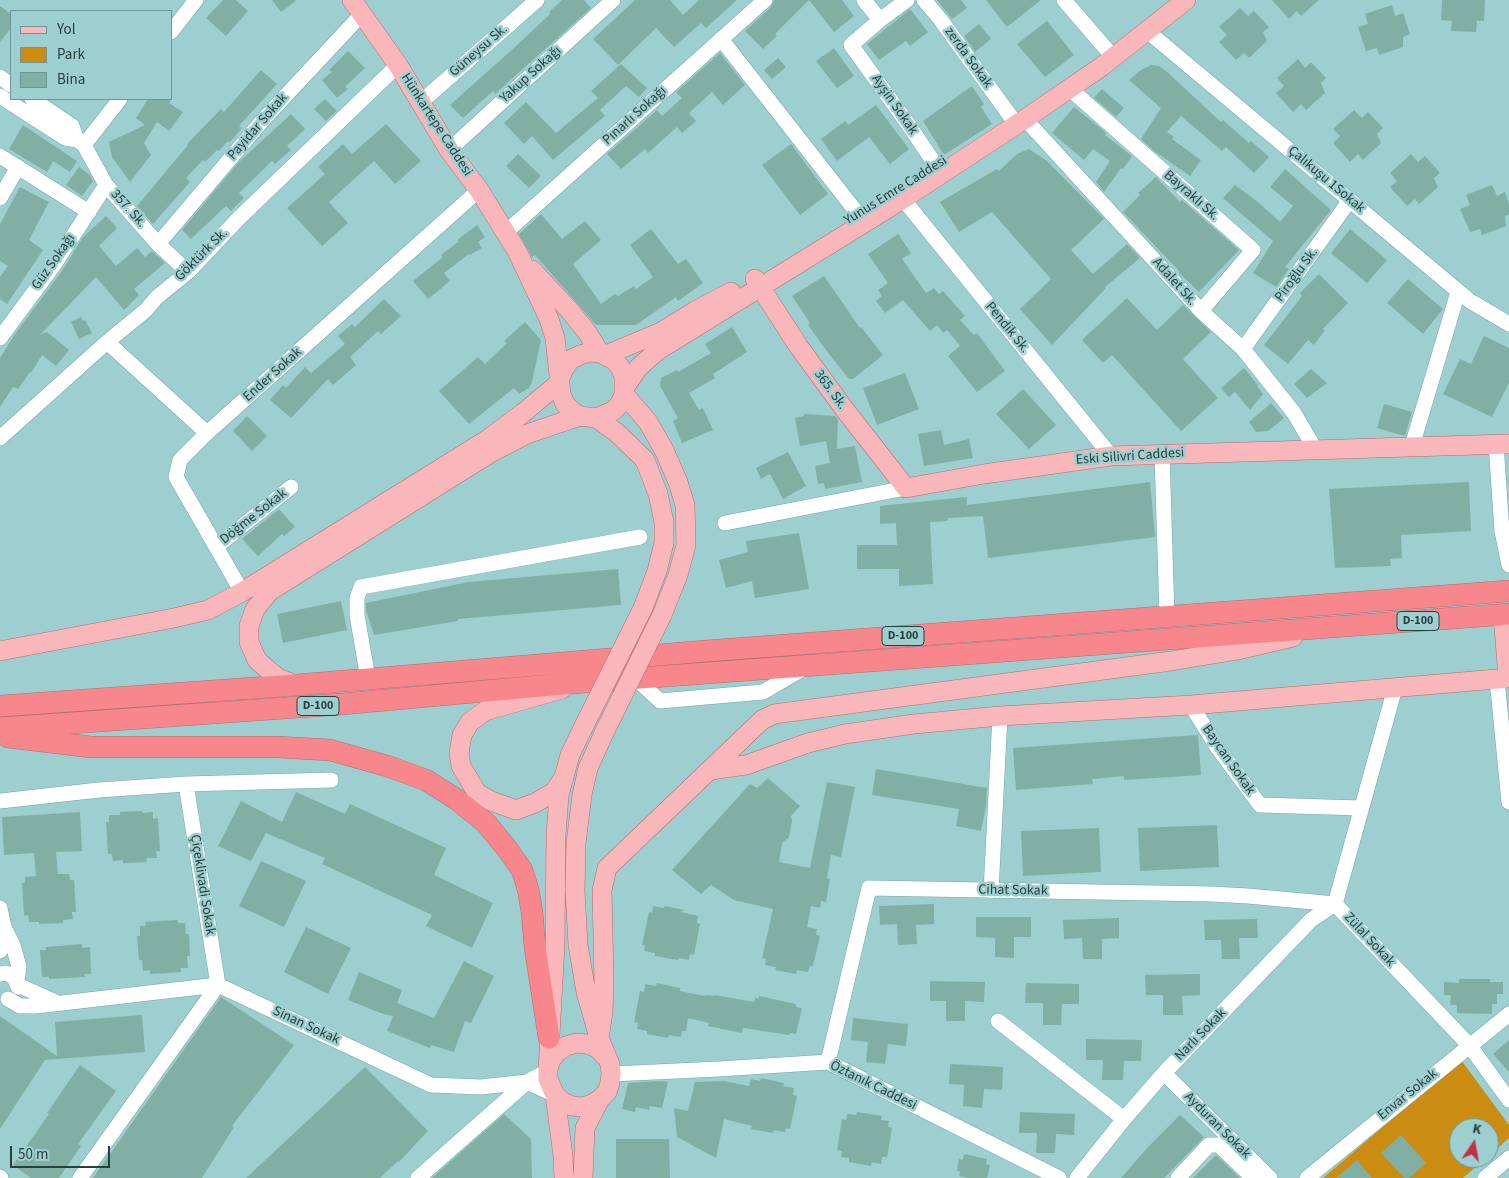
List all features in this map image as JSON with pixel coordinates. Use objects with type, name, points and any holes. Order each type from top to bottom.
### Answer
[{"type":"highway","name":"D-100","points":[[0,706],[296,685],[706,651],[1509,591]]},
{"type":"highway","name":"D-100","points":[[0,728],[342,704],[636,678],[1506,614]]},
{"type":"highway","points":[[0,736],[91,746],[277,747],[330,750],[426,780],[456,799],[486,823],[522,870],[531,904],[535,948],[549,1038]]},
{"type":"main road","name":"Yunus Emre Caddesi","points":[[603,354],[661,332],[695,311],[758,283],[858,214],[1018,118],[1107,50],[1168,0]]},
{"type":"main road","points":[[296,685],[278,678],[256,660],[249,642],[249,626],[255,609],[270,591],[492,452],[527,434],[613,411],[620,404],[625,390],[638,368],[656,351],[758,283],[903,199],[1018,118],[1070,89],[1186,0]]},
{"type":"main road","name":"Hünkartepe Caddesi","points":[[357,7],[398,65],[449,150],[479,190],[517,251]]},
{"type":"main road","points":[[517,251],[570,311],[603,354]]},
{"type":"main road","points":[[0,651],[208,610],[242,592],[488,438],[523,413],[560,380],[567,364],[580,355],[590,352],[603,354],[614,360],[624,376],[625,390],[648,422],[664,450],[678,482],[686,505],[686,545],[678,574],[662,615],[588,768],[582,795],[576,843],[575,892],[578,945],[586,992],[608,1065],[610,1083],[607,1092],[600,1099],[592,1104],[577,1106],[562,1102],[550,1088],[548,1071],[549,1038],[555,945],[556,835],[559,795],[570,755],[643,608],[657,571],[664,543],[664,522],[658,494],[645,460],[616,432],[588,417],[572,412],[565,404],[561,394],[560,380],[555,338],[549,319],[517,251]]},
{"type":"main road","name":"365. Sk.","points":[[758,283],[799,347],[906,488]]},
{"type":"main road","name":"Eski Silivri Caddesi","points":[[906,488],[984,474],[1111,456],[1503,444]]},
{"type":"main road","points":[[711,770],[746,765],[808,743],[845,734],[914,724],[1000,716],[1191,705],[1505,679],[1506,614]]},
{"type":"main road","points":[[599,1038],[603,1012],[604,983],[602,890],[607,868],[762,720],[774,714],[1172,661],[1238,650],[1327,628]]},
{"type":"main road","points":[[564,778],[554,792],[535,803],[516,810],[491,801],[477,794],[461,766],[459,753],[462,735],[470,722],[485,711],[585,682]]},
{"type":"main road","points":[[548,1071],[551,1060],[558,1052],[566,1046],[577,1043],[597,1048],[608,1065]]},
{"type":"main road","points":[[555,1095],[564,1178]]},
{"type":"main road","points":[[583,1178],[585,1128],[600,1099]]},
{"type":"street","points":[[172,31],[196,0]]},
{"type":"street","name":"Güneysu Sk.","points":[[421,102],[537,0]]},
{"type":"street","name":"Yakup Sokağı","points":[[449,150],[613,0]]},
{"type":"street","name":"Pınarlı Sokağı","points":[[505,233],[765,0]]},
{"type":"street","points":[[864,0],[880,20],[907,0]]},
{"type":"street","name":"zerda Sokak","points":[[924,0],[1018,118]]},
{"type":"street","points":[[1064,0],[1107,50]]},
{"type":"street","name":"Payidar Sokak","points":[[158,244],[357,7]]},
{"type":"street","name":"Ayşin Sokak","points":[[880,20],[851,45],[937,167]]},
{"type":"street","name":"Çalıkuşu 1Sokak","points":[[1146,30],[1458,292],[1509,324]]},
{"type":"street","points":[[721,39],[858,214]]},
{"type":"street","name":"Göktürk Sk.","points":[[0,438],[107,342],[146,310],[157,297],[188,272],[238,219],[398,65]]},
{"type":"street","name":"Bayraklı Sk.","points":[[1070,89],[1253,250],[1201,311]]},
{"type":"street","points":[[0,96],[65,138],[81,142],[119,100]]},
{"type":"street","name":"357. Sk.","points":[[33,100],[72,126],[106,185],[158,244],[188,272]]},
{"type":"street","name":"Adalet Sk.","points":[[1018,118],[1201,311],[1243,349],[1294,413],[1315,449]]},
{"type":"street","points":[[0,156],[89,212]]},
{"type":"street","points":[[0,198],[18,167]]},
{"type":"street","name":"Güz Sokağı","points":[[0,338],[5,322],[54,265],[106,185]]},
{"type":"street","name":"Ender Sokak","points":[[242,592],[176,477],[180,460],[207,433],[479,190]]},
{"type":"street","name":"Pendik Sk.","points":[[903,199],[1111,456]]},
{"type":"street","name":"Piroğlu Sk.","points":[[1243,349],[1350,200]]},
{"type":"street","points":[[1412,446],[1458,292]]},
{"type":"street","points":[[107,342],[207,433]]},
{"type":"street","points":[[1503,444],[1502,531],[1509,565]]},
{"type":"street","points":[[1162,454],[1166,616]]},
{"type":"street","name":"Döğme Sokak","points":[[216,547],[291,487]]},
{"type":"street","name":"Eski Silivri Caddesi","points":[[725,522],[906,488]]},
{"type":"street","points":[[368,679],[357,615],[357,598],[362,587],[640,538]]},
{"type":"street","points":[[1505,679],[1509,802]]},
{"type":"street","name":"Zülal Sokak","points":[[1395,688],[1336,904],[1469,1045],[1509,1100]]},
{"type":"street","name":"Baycan Sokak","points":[[1191,705],[1217,747],[1260,805],[1361,808]]},
{"type":"street","points":[[991,891],[1000,716]]},
{"type":"street","points":[[0,801],[99,790],[186,784],[331,780]]},
{"type":"street","name":"Çiçeklivadi Sokak","points":[[186,784],[218,985]]},
{"type":"street","name":"Cihat Sokak","points":[[828,1062],[869,888],[1212,894],[1336,904]]},
{"type":"street","name":"Narlı Sokak","points":[[1077,1178],[1164,1073],[1311,920],[1336,904]]},
{"type":"street","points":[[0,908],[4,927],[13,945],[19,967],[16,994],[3,1000]]},
{"type":"street","points":[[0,951],[4,927]]},
{"type":"street","points":[[0,974],[10,974],[17,983],[58,1002]]},
{"type":"street","points":[[3,1000],[20,1006],[36,1006],[218,985]]},
{"type":"street","points":[[80,1178],[218,985]]},
{"type":"street","name":"Sinan Sokak","points":[[218,985],[431,1085],[481,1087],[527,1082],[548,1071]]},
{"type":"street","name":"Envar Sokak","points":[[1307,1178],[1509,1014]]},
{"type":"street","points":[[998,1022],[1124,1119]]},
{"type":"street","name":"Öztanık Caddesi","points":[[608,1065],[719,1069],[828,1062],[1059,1178]]},
{"type":"street","name":"Ayduran Sokak","points":[[1164,1073],[1270,1178]]},
{"type":"street","points":[[418,1178],[527,1082],[555,1095]]},
{"type":"street","points":[[1178,1178],[1209,1145],[1219,1146],[1253,1178]]},
{"type":"street","points":[[1486,1178],[1509,1158]]},
{"type":"green space","points":[[1461,1060],[1509,1125],[1509,1138],[1499,1147],[1499,1118],[1449,1118],[1449,1168],[1474,1168],[1463,1178],[1323,1178]]},
{"type":"building","points":[[223,0],[236,0],[248,11],[226,36],[206,18]]},
{"type":"building","points":[[272,0],[297,0],[281,12]]},
{"type":"building","points":[[562,0],[584,0],[591,8],[495,94],[493,91],[463,118],[450,105],[515,47]]},
{"type":"building","points":[[635,0],[670,0],[683,15],[699,0],[737,0],[706,28],[701,23],[674,47],[656,28],[618,65],[593,39]]},
{"type":"building","points":[[774,0],[809,0],[775,34],[777,36],[763,49],[745,31],[771,7]]},
{"type":"building","points":[[809,0],[842,0],[854,16],[834,32]]},
{"type":"building","points":[[937,0],[961,0],[967,8],[952,19]]},
{"type":"building","points":[[986,0],[1041,0],[1007,27]]},
{"type":"building","points":[[1272,0],[1319,0],[1301,16],[1297,11],[1289,19]]},
{"type":"building","points":[[1442,0],[1485,0],[1484,21],[1477,21],[1476,32],[1451,31],[1452,21],[1441,20]]},
{"type":"building","points":[[1392,5],[1395,16],[1403,13],[1410,34],[1403,37],[1403,47],[1379,55],[1377,48],[1366,51],[1358,27],[1368,24],[1365,14]]},
{"type":"building","points":[[0,6],[10,13],[10,29],[0,42]]},
{"type":"building","points":[[1240,8],[1248,16],[1254,11],[1269,27],[1263,32],[1267,41],[1249,58],[1244,53],[1236,60],[1219,42],[1227,35],[1219,27]]},
{"type":"building","points":[[910,9],[928,32],[910,46],[906,41],[879,60],[867,44]]},
{"type":"building","points":[[1047,21],[1074,55],[1045,77],[1017,44]]},
{"type":"building","points":[[979,24],[991,39],[975,52],[964,36]]},
{"type":"building","points":[[834,48],[854,76],[837,88],[816,61]]},
{"type":"building","points":[[348,51],[365,68],[345,87],[348,89],[337,98],[322,80],[332,72],[329,70]]},
{"type":"building","points":[[720,53],[745,85],[723,105],[712,92],[689,113],[696,121],[682,133],[677,127],[648,153],[645,149],[621,169],[607,154],[657,110],[662,116],[682,98],[676,92]]},
{"type":"building","points":[[778,58],[786,67],[772,79],[764,70]]},
{"type":"building","points":[[1298,59],[1305,68],[1311,62],[1326,78],[1321,83],[1325,93],[1306,110],[1301,104],[1293,112],[1276,93],[1284,86],[1277,78]]},
{"type":"building","points":[[621,64],[647,88],[639,97],[626,86],[600,110],[605,116],[553,160],[532,136],[524,144],[504,123],[526,102],[556,133],[598,98],[591,91]]},
{"type":"building","points":[[1151,65],[1159,66],[1166,71],[1221,122],[1223,120],[1249,143],[1251,141],[1269,157],[1254,173],[1226,147],[1222,151],[1181,116],[1167,132],[1174,137],[1172,139],[1201,160],[1190,176],[1154,151],[1141,139],[1161,108],[1129,80],[1141,70]]},
{"type":"building","points":[[261,70],[277,84],[239,126],[242,128],[230,142],[228,141],[205,162],[203,160],[186,178],[190,182],[153,224],[137,206],[187,144],[221,109],[224,112]]},
{"type":"building","points":[[972,86],[984,104],[981,107],[992,124],[944,155],[923,121]]},
{"type":"building","points":[[1102,89],[1124,108],[1116,117],[1094,98]]},
{"type":"building","points":[[325,99],[337,111],[326,121],[314,109]]},
{"type":"building","points":[[147,100],[171,100],[169,103],[183,112],[169,131],[157,122],[144,143],[151,155],[130,182],[112,157],[109,142],[145,125],[136,118]]},
{"type":"building","points":[[876,105],[909,149],[890,164],[869,137],[837,161],[821,139],[845,121],[848,125]]},
{"type":"building","points":[[1074,107],[1132,156],[1104,192],[1096,182],[1110,161],[1093,149],[1084,160],[1052,133]]},
{"type":"building","points":[[1354,110],[1362,118],[1368,112],[1383,128],[1377,134],[1381,143],[1363,160],[1358,154],[1350,162],[1333,143],[1340,136],[1333,129]]},
{"type":"building","points":[[291,114],[305,129],[287,146],[291,150],[275,164],[272,161],[239,193],[244,198],[231,211],[226,206],[191,239],[182,230],[239,162]]},
{"type":"building","points":[[386,124],[421,161],[395,184],[374,161],[329,202],[348,223],[322,246],[287,208],[325,174],[318,167],[343,144],[352,154]]},
{"type":"building","points":[[23,125],[77,161],[70,172],[53,161],[47,172],[9,149]]},
{"type":"building","points":[[791,144],[828,194],[800,215],[762,165]]},
{"type":"building","points":[[1029,149],[1047,161],[1104,219],[1071,250],[1093,274],[1127,244],[1140,258],[1105,287],[1052,345],[1020,309],[1051,279],[992,212],[959,232],[940,202],[997,169],[999,171],[1017,154]]},
{"type":"building","points":[[518,154],[541,176],[529,188],[506,166]]},
{"type":"building","points":[[1411,154],[1418,162],[1425,156],[1440,173],[1434,178],[1438,187],[1419,204],[1415,199],[1407,206],[1390,187],[1397,181],[1390,173]]},
{"type":"building","points":[[79,167],[90,175],[93,181],[82,196],[66,185]]},
{"type":"building","points":[[1285,169],[1331,210],[1285,267],[1289,269],[1276,287],[1253,273],[1273,241],[1223,198],[1235,185],[1280,222],[1293,206],[1270,187]]},
{"type":"building","points":[[1156,177],[1180,202],[1182,200],[1239,250],[1199,292],[1123,212],[1140,195],[1138,193]]},
{"type":"building","points":[[1492,185],[1497,196],[1505,192],[1509,204],[1509,215],[1505,216],[1506,226],[1482,235],[1480,229],[1470,232],[1460,209],[1470,205],[1466,195]]},
{"type":"building","points":[[20,187],[49,202],[29,240],[43,250],[7,304],[0,299],[0,277],[8,266],[0,261],[0,224]]},
{"type":"building","points":[[541,214],[562,239],[585,221],[601,240],[573,264],[601,304],[615,294],[618,296],[634,286],[636,289],[653,277],[630,245],[651,229],[678,264],[686,259],[703,283],[678,301],[676,297],[636,325],[596,325],[535,255],[532,257],[519,234]]},
{"type":"building","points":[[106,216],[117,228],[99,246],[116,266],[137,248],[145,257],[152,251],[165,263],[134,289],[139,295],[124,310],[96,277],[40,335],[47,332],[69,350],[56,366],[42,355],[31,373],[18,389],[13,387],[0,407],[0,358],[15,334],[62,271],[83,237]]},
{"type":"building","points":[[477,225],[485,237],[478,242],[482,248],[469,254],[444,273],[450,281],[428,299],[413,281],[443,257],[441,255],[459,241],[457,240]]},
{"type":"building","points":[[1350,229],[1387,260],[1367,283],[1331,253]]},
{"type":"building","points":[[898,234],[911,253],[902,259],[926,293],[934,288],[939,294],[943,291],[965,316],[960,320],[974,335],[977,333],[1005,371],[977,392],[948,356],[960,346],[947,330],[943,333],[937,325],[930,331],[903,300],[885,313],[876,301],[882,296],[878,290],[888,283],[868,254]]},
{"type":"building","points":[[1319,274],[1348,303],[1323,329],[1325,330],[1314,345],[1308,340],[1288,364],[1264,345],[1302,296],[1300,293]]},
{"type":"building","points":[[824,276],[860,328],[883,355],[853,379],[849,379],[826,350],[808,325],[810,323],[792,296]]},
{"type":"building","points":[[1408,279],[1443,309],[1423,334],[1387,303]]},
{"type":"building","points":[[1127,298],[1157,330],[1183,305],[1211,332],[1183,359],[1218,398],[1181,431],[1112,355],[1103,363],[1082,340]]},
{"type":"building","points":[[384,299],[401,316],[381,334],[378,331],[350,357],[356,365],[333,385],[328,379],[291,418],[270,400],[283,385],[286,388],[305,367],[311,373],[345,344],[338,336],[352,324],[355,327]]},
{"type":"building","points":[[81,317],[83,321],[85,320],[92,333],[79,339],[71,322]]},
{"type":"building","points":[[525,322],[541,340],[529,388],[519,394],[514,388],[469,424],[439,391],[478,357],[485,364],[507,343],[504,341]]},
{"type":"building","points":[[732,327],[747,352],[713,374],[715,378],[689,393],[699,410],[703,408],[713,430],[682,443],[673,421],[678,418],[660,386],[661,378],[677,370],[678,372],[711,353],[705,344]]},
{"type":"building","points":[[1484,336],[1509,348],[1509,383],[1492,417],[1443,394],[1460,359],[1471,364]]},
{"type":"building","points":[[1244,368],[1263,394],[1250,410],[1235,392],[1229,397],[1221,388]]},
{"type":"building","points":[[1311,369],[1327,383],[1307,398],[1294,384]]},
{"type":"building","points":[[905,373],[919,409],[877,425],[863,388]]},
{"type":"building","points":[[1023,389],[1056,425],[1029,449],[996,414]]},
{"type":"building","points":[[1271,403],[1284,418],[1268,431],[1256,432],[1249,422]]},
{"type":"building","points":[[1384,404],[1412,412],[1405,436],[1377,428]]},
{"type":"building","points":[[804,414],[835,416],[838,419],[837,449],[855,446],[862,482],[825,489],[824,483],[818,484],[815,466],[830,463],[826,441],[800,446],[795,418],[804,416]]},
{"type":"building","points":[[247,416],[267,436],[252,451],[233,431]]},
{"type":"building","points":[[941,430],[944,445],[969,439],[973,458],[924,466],[918,434]]},
{"type":"building","points":[[788,452],[806,486],[783,499],[770,474],[761,479],[756,468]]},
{"type":"building","points":[[1150,482],[1155,537],[988,558],[983,516],[948,518],[947,521],[930,522],[933,584],[899,586],[899,569],[857,569],[857,545],[897,545],[896,523],[880,524],[880,506],[967,497],[967,505]]},
{"type":"building","points":[[1469,482],[1471,531],[1401,535],[1402,558],[1390,559],[1391,566],[1335,568],[1329,489]]},
{"type":"building","points":[[279,509],[295,527],[284,536],[282,534],[258,556],[242,539]]},
{"type":"building","points":[[799,533],[809,589],[755,598],[752,581],[726,588],[719,560],[748,552],[746,541]]},
{"type":"building","points":[[618,569],[621,605],[458,619],[458,621],[374,635],[366,610],[366,603],[468,582]]},
{"type":"building","points":[[341,601],[347,630],[283,643],[277,614]]},
{"type":"building","points":[[1198,735],[1201,775],[1124,780],[1124,776],[1092,779],[1093,784],[1016,790],[1013,748]]},
{"type":"building","points":[[876,769],[987,788],[981,831],[956,826],[959,809],[872,795]]},
{"type":"building","points":[[768,778],[800,806],[791,816],[789,837],[782,843],[779,862],[810,868],[827,782],[855,787],[841,857],[831,855],[827,878],[830,879],[826,902],[821,901],[820,908],[811,906],[807,927],[817,929],[816,935],[820,936],[813,966],[810,966],[808,972],[797,970],[796,974],[775,970],[776,967],[765,965],[766,959],[762,958],[773,909],[734,900],[711,885],[701,894],[672,870],[750,784],[757,788]]},
{"type":"building","points":[[296,792],[345,814],[350,804],[446,848],[434,875],[493,903],[472,948],[426,926],[432,915],[322,864],[325,858],[266,833],[251,861],[218,846],[241,801],[282,822]]},
{"type":"building","points":[[142,811],[142,813],[153,812],[153,819],[158,818],[160,851],[156,851],[157,858],[146,858],[147,862],[123,863],[123,860],[113,861],[112,854],[108,854],[106,822],[109,822],[109,815],[120,815],[120,812]]},
{"type":"building","points":[[80,812],[82,851],[56,852],[58,874],[69,874],[70,880],[74,880],[76,912],[72,912],[73,919],[63,920],[63,923],[39,924],[39,922],[29,922],[28,915],[24,916],[22,883],[25,883],[25,877],[36,876],[34,853],[4,855],[2,817]]},
{"type":"building","points":[[1217,825],[1219,867],[1140,871],[1138,828]]},
{"type":"building","points":[[1099,828],[1101,872],[1023,876],[1021,831]]},
{"type":"building","points":[[261,861],[306,881],[284,927],[239,906]]},
{"type":"building","points":[[934,904],[934,924],[916,925],[917,944],[898,945],[897,924],[880,925],[879,906]]},
{"type":"building","points":[[653,906],[664,908],[665,906],[684,910],[681,912],[698,916],[697,923],[700,924],[694,955],[690,954],[689,960],[655,956],[655,953],[644,951],[645,945],[642,945],[649,912],[652,913]]},
{"type":"building","points":[[976,917],[1031,917],[1031,937],[1014,937],[1014,958],[995,957],[995,938],[976,937]]},
{"type":"building","points":[[1119,918],[1119,938],[1102,939],[1102,959],[1083,959],[1082,938],[1064,939],[1063,920]]},
{"type":"building","points":[[1257,919],[1258,938],[1239,938],[1240,959],[1222,959],[1221,940],[1205,940],[1204,920]]},
{"type":"building","points":[[178,920],[178,923],[185,923],[186,934],[189,934],[190,956],[187,956],[188,968],[181,968],[181,972],[169,973],[150,974],[150,970],[143,971],[142,960],[139,960],[137,936],[140,936],[140,926],[146,926],[145,922]]},
{"type":"building","points":[[306,927],[351,948],[328,994],[284,972]]},
{"type":"building","points":[[82,944],[82,948],[90,947],[91,974],[84,974],[85,977],[49,979],[49,977],[42,977],[40,950],[46,950],[46,947]]},
{"type":"building","points":[[464,961],[494,976],[471,1023],[465,1021],[454,1052],[431,1045],[430,1048],[387,1031],[393,1016],[348,1000],[359,972],[402,990],[397,1003],[434,1018]]},
{"type":"building","points":[[1200,974],[1200,995],[1182,996],[1183,1015],[1163,1015],[1163,995],[1146,995],[1145,975]]},
{"type":"building","points":[[1459,979],[1490,979],[1490,982],[1503,982],[1503,994],[1497,994],[1497,1004],[1492,1004],[1492,1014],[1457,1013],[1457,1005],[1450,1005],[1451,995],[1444,995],[1444,982],[1459,983]]},
{"type":"building","points":[[930,981],[985,982],[984,1002],[965,1001],[965,1021],[946,1021],[946,1001],[930,1001]]},
{"type":"building","points":[[657,983],[680,988],[680,991],[705,996],[715,995],[754,1002],[755,998],[759,998],[759,996],[796,1004],[796,1007],[802,1008],[796,1034],[790,1033],[789,1035],[743,1028],[742,1033],[708,1026],[709,1023],[688,1018],[686,1031],[682,1031],[681,1037],[669,1035],[668,1038],[647,1034],[647,1031],[637,1029],[638,1023],[634,1022],[640,991],[644,992],[645,984],[656,986]]},
{"type":"building","points":[[1026,983],[1079,984],[1079,1004],[1062,1004],[1061,1025],[1043,1025],[1043,1003],[1025,1003]]},
{"type":"building","points":[[221,997],[294,1045],[232,1126],[234,1127],[202,1178],[93,1178]]},
{"type":"building","points":[[142,1015],[145,1052],[45,1060],[0,1129],[0,1016],[57,1056],[55,1022]]},
{"type":"building","points":[[853,1018],[908,1024],[906,1046],[888,1044],[885,1064],[866,1062],[868,1042],[851,1040]]},
{"type":"building","points":[[1086,1039],[1142,1040],[1141,1061],[1124,1061],[1123,1080],[1102,1080],[1103,1060],[1086,1060]]},
{"type":"building","points":[[1509,1040],[1509,1072],[1493,1054]]},
{"type":"building","points":[[950,1064],[1003,1067],[1002,1090],[984,1089],[982,1108],[963,1106],[964,1085],[949,1084]]},
{"type":"building","points":[[80,1065],[116,1091],[78,1144],[81,1146],[59,1178],[31,1178],[13,1165],[49,1114],[47,1113]]},
{"type":"building","points":[[365,1067],[428,1131],[399,1162],[380,1178],[246,1178]]},
{"type":"building","points":[[761,1078],[784,1083],[783,1086],[794,1088],[793,1095],[797,1096],[790,1129],[786,1128],[785,1132],[774,1130],[773,1133],[751,1129],[752,1126],[724,1119],[716,1158],[677,1137],[674,1108],[688,1111],[695,1082],[724,1081],[749,1086],[751,1079],[760,1081]]},
{"type":"building","points":[[668,1082],[662,1108],[650,1106],[649,1110],[636,1107],[635,1112],[622,1109],[628,1083]]},
{"type":"building","points":[[857,1112],[882,1116],[881,1120],[889,1121],[888,1127],[892,1128],[887,1157],[882,1157],[881,1164],[872,1162],[871,1166],[849,1162],[849,1158],[841,1157],[842,1151],[837,1150],[842,1119],[846,1120],[847,1114],[856,1115]]},
{"type":"building","points":[[1020,1112],[1075,1114],[1074,1135],[1056,1134],[1055,1153],[1036,1153],[1037,1133],[1019,1133]]},
{"type":"building","points":[[504,1114],[531,1139],[532,1178],[432,1178]]},
{"type":"building","points":[[1180,1115],[1204,1137],[1164,1178],[1121,1178],[1148,1147]]},
{"type":"building","points":[[1401,1135],[1426,1163],[1409,1178],[1404,1178],[1381,1153]]},
{"type":"building","points":[[616,1139],[669,1139],[670,1178],[616,1178]]},
{"type":"building","points":[[964,1154],[987,1159],[986,1164],[990,1165],[987,1178],[959,1176],[960,1171],[957,1171],[959,1159],[963,1160]]},
{"type":"building","points":[[1216,1155],[1240,1178],[1193,1178]]},
{"type":"building","points":[[1357,1160],[1372,1178],[1336,1178]]}]
